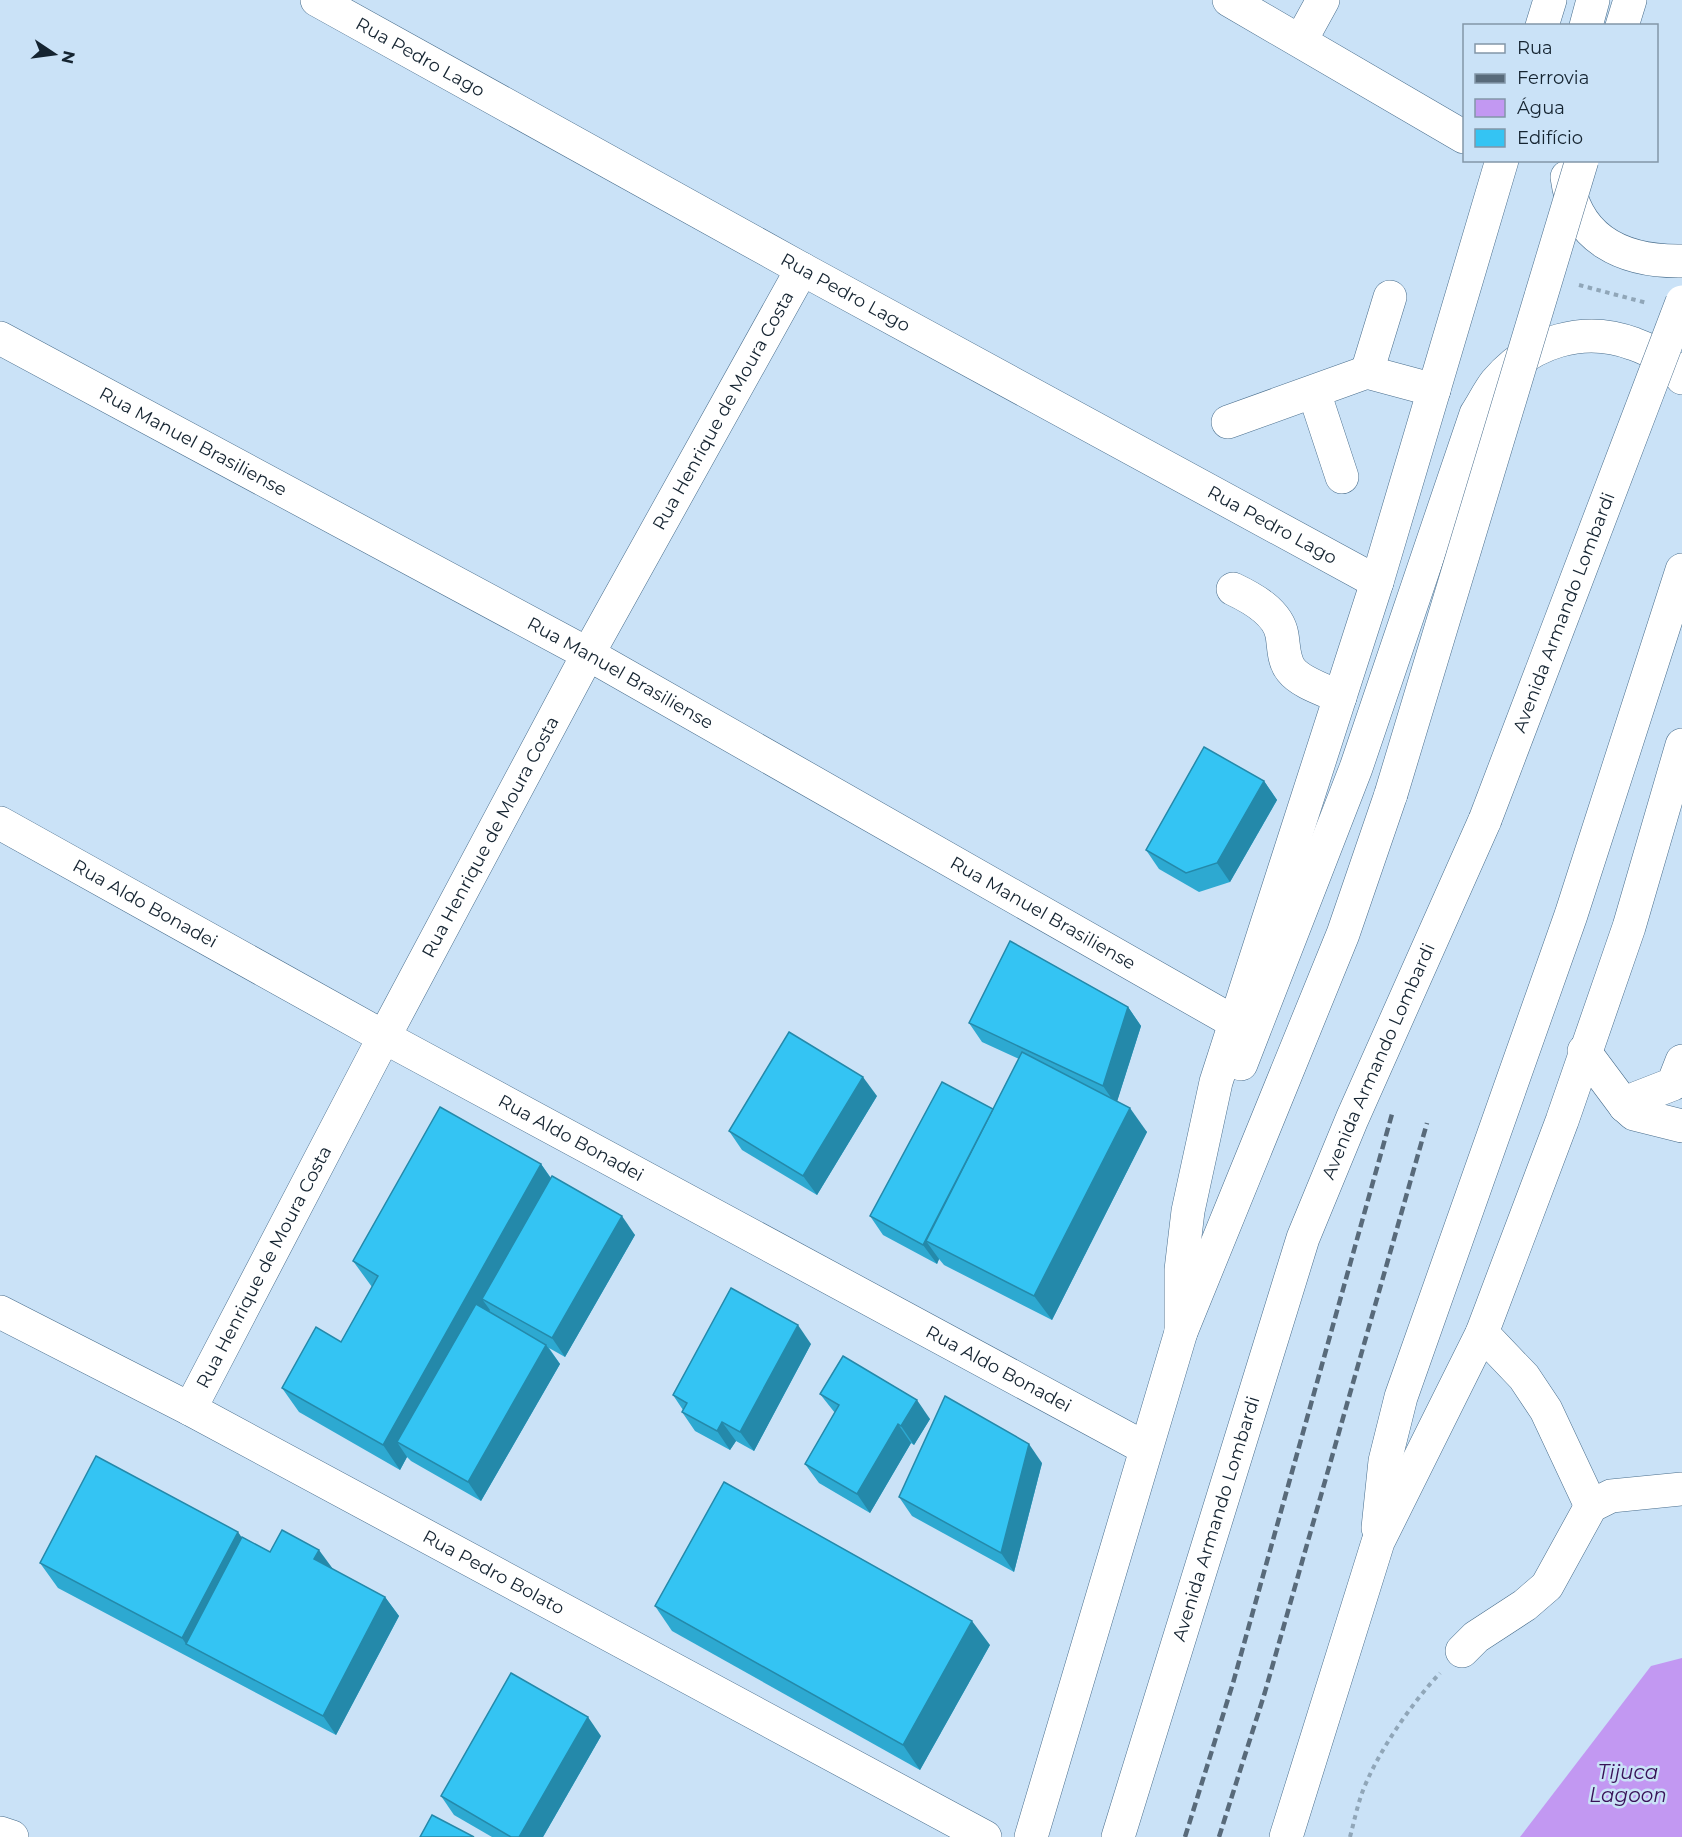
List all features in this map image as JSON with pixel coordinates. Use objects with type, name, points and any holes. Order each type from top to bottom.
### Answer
[{"type":"main road","name":"Rua Pedro Lago","points":[[317,0],[802,269],[1377,582]]},
{"type":"main road","points":[[1229,0],[1463,136]]},
{"type":"main road","points":[[1301,40],[1323,0]]},
{"type":"main road","points":[[1587,24],[1593,0]]},
{"type":"main road","points":[[1623,24],[1630,0]]},
{"type":"main road","points":[[1181,1332],[1181,1270],[1188,1211],[1216,1082],[1377,582],[1501,162]]},
{"type":"main road","points":[[1565,162],[1570,195],[1589,232],[1617,250],[1659,261],[1682,261]]},
{"type":"main road","points":[[1031,1837],[1181,1332],[1343,934],[1391,794],[1581,162]]},
{"type":"main road","name":"Rua Henrique de Moura Costa","points":[[190,1409],[384,1037],[588,654],[802,269]]},
{"type":"main road","points":[[1367,372],[1390,297]]},
{"type":"main road","name":"Avenida Armando Lombardi","points":[[1118,1837],[1304,1238],[1352,1119],[1485,820],[1682,302]]},
{"type":"main road","points":[[1200,1157],[1273,986],[1356,768],[1476,414],[1496,382],[1521,360],[1550,343],[1586,334],[1616,337],[1646,348],[1673,364],[1682,378]]},
{"type":"main road","name":"Rua Manuel Brasiliense","points":[[0,338],[588,654],[1234,1022]]},
{"type":"main road","points":[[1228,422],[1367,372],[1434,390]]},
{"type":"main road","points":[[1314,392],[1342,477]]},
{"type":"main road","points":[[1378,1542],[1378,1509],[1385,1461],[1401,1397],[1571,915],[1682,570]]},
{"type":"main road","points":[[1233,589],[1249,596],[1273,615],[1282,632],[1287,664],[1292,672],[1340,697]]},
{"type":"main road","points":[[1286,1837],[1378,1542],[1482,1333],[1562,1121],[1677,781],[1682,745]]},
{"type":"main road","name":"Rua Aldo Bonadei","points":[[0,823],[384,1037],[1145,1448]]},
{"type":"main road","points":[[1584,1051],[1625,1106],[1634,1114],[1682,1126]]},
{"type":"main road","points":[[1625,1106],[1637,1098],[1672,1084],[1682,1062]]},
{"type":"main road","name":"Rua Pedro Bolato","points":[[0,1312],[190,1409],[985,1837]]},
{"type":"main road","points":[[1482,1333],[1524,1377],[1546,1410],[1592,1506]]},
{"type":"main road","points":[[1462,1651],[1476,1637],[1525,1605],[1547,1586],[1566,1556],[1592,1506],[1611,1496],[1682,1489]]},
{"type":"main road","points":[[0,1833],[12,1837]]},
{"type":"path","points":[[1350,1837],[1362,1792],[1387,1746],[1423,1692],[1462,1651]]},
{"type":"water","name":"Tijuca Lagoon","points":[[1682,1658],[1682,1837],[1520,1837],[1651,1666]]},
{"type":"building","points":[[1204,747],[1264,781],[1217,863],[1186,873],[1146,850]]},
{"type":"building","points":[[1010,941],[1128,1007],[1103,1086],[969,1023]]},
{"type":"building","points":[[789,1032],[863,1077],[803,1176],[729,1131]]},
{"type":"building","points":[[1022,1052],[1130,1108],[1034,1296],[926,1241]]},
{"type":"building","points":[[942,1082],[993,1109],[923,1245],[870,1216]]},
{"type":"building","points":[[440,1107],[541,1164],[383,1445],[282,1388],[316,1327],[341,1342],[378,1276],[353,1261]]},
{"type":"building","points":[[552,1176],[622,1216],[552,1338],[482,1299]]},
{"type":"building","points":[[731,1288],[798,1325],[740,1432],[722,1422],[717,1431],[682,1412],[687,1403],[673,1395]]},
{"type":"building","points":[[476,1304],[546,1345],[468,1482],[397,1442]]},
{"type":"building","points":[[843,1356],[917,1400],[901,1426],[898,1424],[857,1494],[805,1464],[839,1405],[820,1394]]},
{"type":"building","points":[[945,1396],[1029,1444],[1001,1553],[899,1497]]},
{"type":"building","points":[[96,1456],[238,1532],[182,1638],[40,1563]]},
{"type":"building","points":[[724,1482],[972,1621],[903,1745],[655,1606]]},
{"type":"building","points":[[282,1530],[319,1550],[314,1559],[385,1597],[323,1716],[186,1644],[242,1537],[270,1552]]},
{"type":"building","points":[[511,1673],[588,1717],[519,1837],[511,1837],[441,1796]]},
{"type":"building","points":[[432,1815],[474,1837],[420,1837]]},
{"type":"railway","points":[[1185,1837],[1233,1683],[1392,1114]]},
{"type":"railway","points":[[1219,1837],[1265,1692],[1427,1123]]}]
